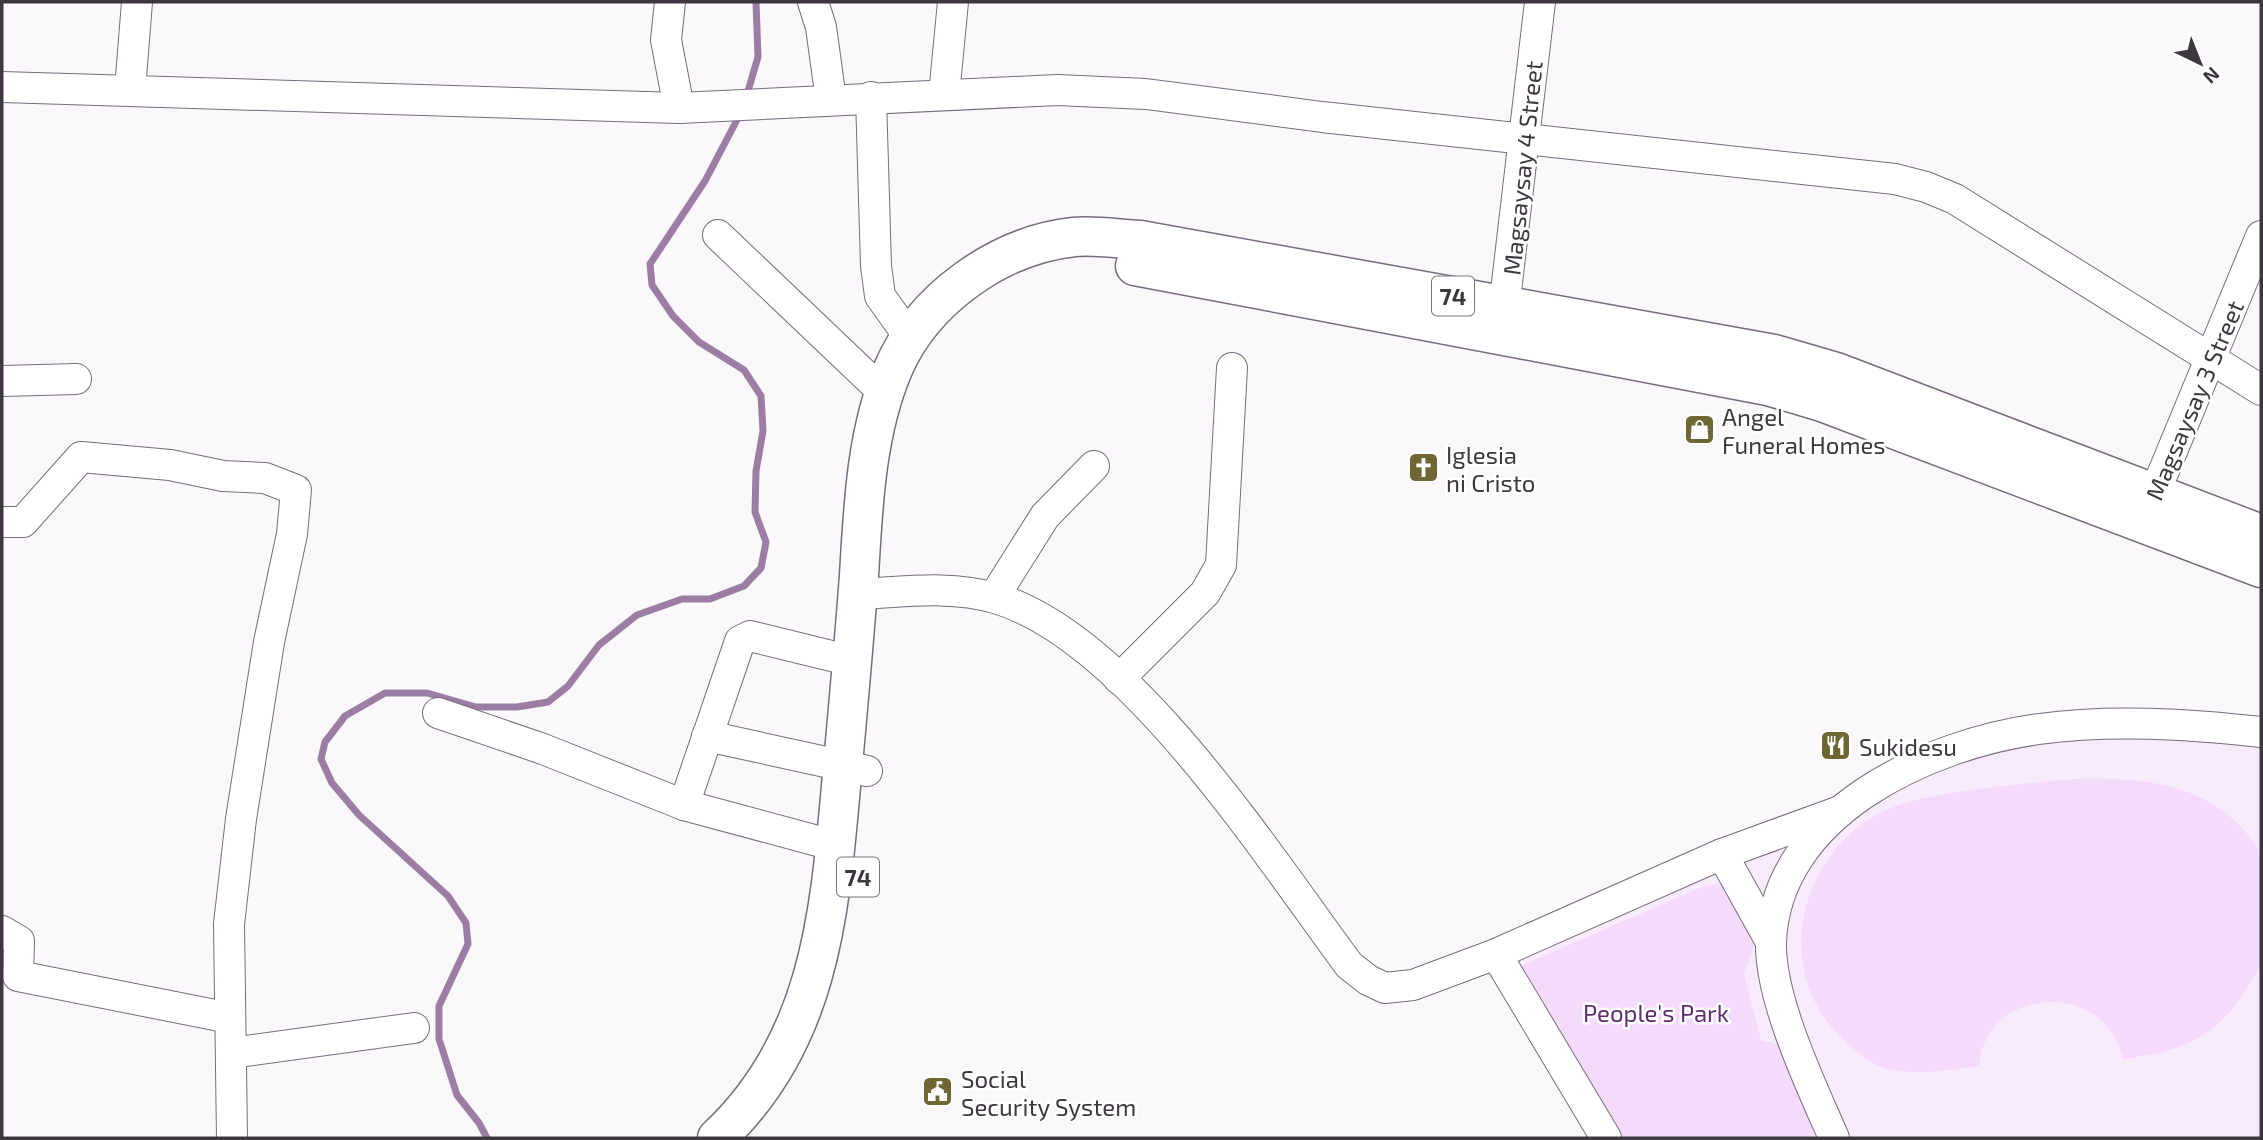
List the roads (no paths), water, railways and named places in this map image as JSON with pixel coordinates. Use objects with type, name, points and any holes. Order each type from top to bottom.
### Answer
[{"type":"main road","name":"74","points":[[717,1138],[760,1087],[813,1015],[850,942],[855,769],[870,593],[863,517],[875,425],[884,393],[910,338],[964,282],[996,260],[1032,246],[1075,237],[1140,240],[1503,320],[1768,386],[2148,510],[2261,534]]},
{"type":"main road","name":"74","points":[[754,1138],[796,1078],[813,1015],[835,846],[855,769],[852,661],[870,593],[899,430],[915,377],[930,351],[956,320],[1007,281],[1037,270],[1077,263],[1137,266],[1503,320]]},
{"type":"main road","name":"74","points":[[2148,510],[2261,568]]},
{"type":"street","points":[[130,90],[137,2]]},
{"type":"street","points":[[670,2],[666,40],[679,108]]},
{"type":"street","points":[[813,2],[821,26],[831,100]]},
{"type":"street","points":[[944,94],[953,2]]},
{"type":"street","name":"Magsaysay 4 Street","points":[[1503,320],[1540,2]]},
{"type":"street","points":[[2,87],[679,108],[1057,90],[1146,94],[1322,117],[1895,179],[1926,187],[2002,226],[2210,361],[2261,390]]},
{"type":"street","points":[[871,97],[876,266],[880,296],[910,338]]},
{"type":"street","points":[[718,234],[884,393]]},
{"type":"street","name":"Magsaysay 3 Street","points":[[2148,510],[2261,236]]},
{"type":"street","points":[[1119,679],[1205,593],[1221,565],[1233,368]]},
{"type":"street","points":[[2,381],[76,379]]},
{"type":"street","points":[[2,522],[23,522],[81,457],[170,465],[223,476],[265,478],[296,490],[292,534],[269,642],[240,819],[229,924],[232,1138]]},
{"type":"street","points":[[994,597],[1045,516],[1094,466]]},
{"type":"street","points":[[870,593],[952,590],[994,597],[1032,611],[1065,631],[1119,679],[1196,761],[1349,965],[1368,980],[1385,988],[1413,985],[1496,954],[1723,854],[1840,811],[1927,762],[2009,734],[2067,726],[2133,724],[2261,732]]},
{"type":"street","points":[[684,806],[736,650],[745,637],[852,661]]},
{"type":"street","points":[[438,713],[543,749],[684,806],[835,846]]},
{"type":"street","points":[[707,736],[855,769]]},
{"type":"street","points":[[1834,1138],[1779,993],[1773,970],[1771,942],[1777,905],[1791,869],[1818,831],[1840,811]]},
{"type":"street","points":[[1723,854],[1771,942]]},
{"type":"street","points":[[2,931],[19,942],[18,976],[230,1018]]},
{"type":"street","points":[[1496,954],[1606,1138]]},
{"type":"street","points":[[230,1053],[414,1028]]},
{"type":"waterway","points":[[748,91],[758,57],[756,2]]},
{"type":"waterway","points":[[487,1138],[457,1095],[439,1039],[439,1006],[468,944],[466,923],[448,896],[359,815],[332,783],[321,759],[325,742],[345,716],[385,693],[427,693],[476,707],[517,707],[548,702],[568,686],[599,645],[637,615],[682,599],[710,599],[744,586],[761,568],[766,542],[755,512],[756,471],[763,431],[761,396],[744,370],[699,342],[673,316],[652,285],[650,264],[705,181],[738,118]]},
{"type":"place","name":"Angel Funeral Homes","points":[[1699,430]]},
{"type":"place","name":"Iglesia ni Cristo","points":[[1423,468]]},
{"type":"place","name":"Sukidesu","points":[[1836,746]]},
{"type":"place","name":"Social Security System","points":[[938,1092]]},
{"type":"park label","name":"People's Park","points":[[1656,1012]]}]
